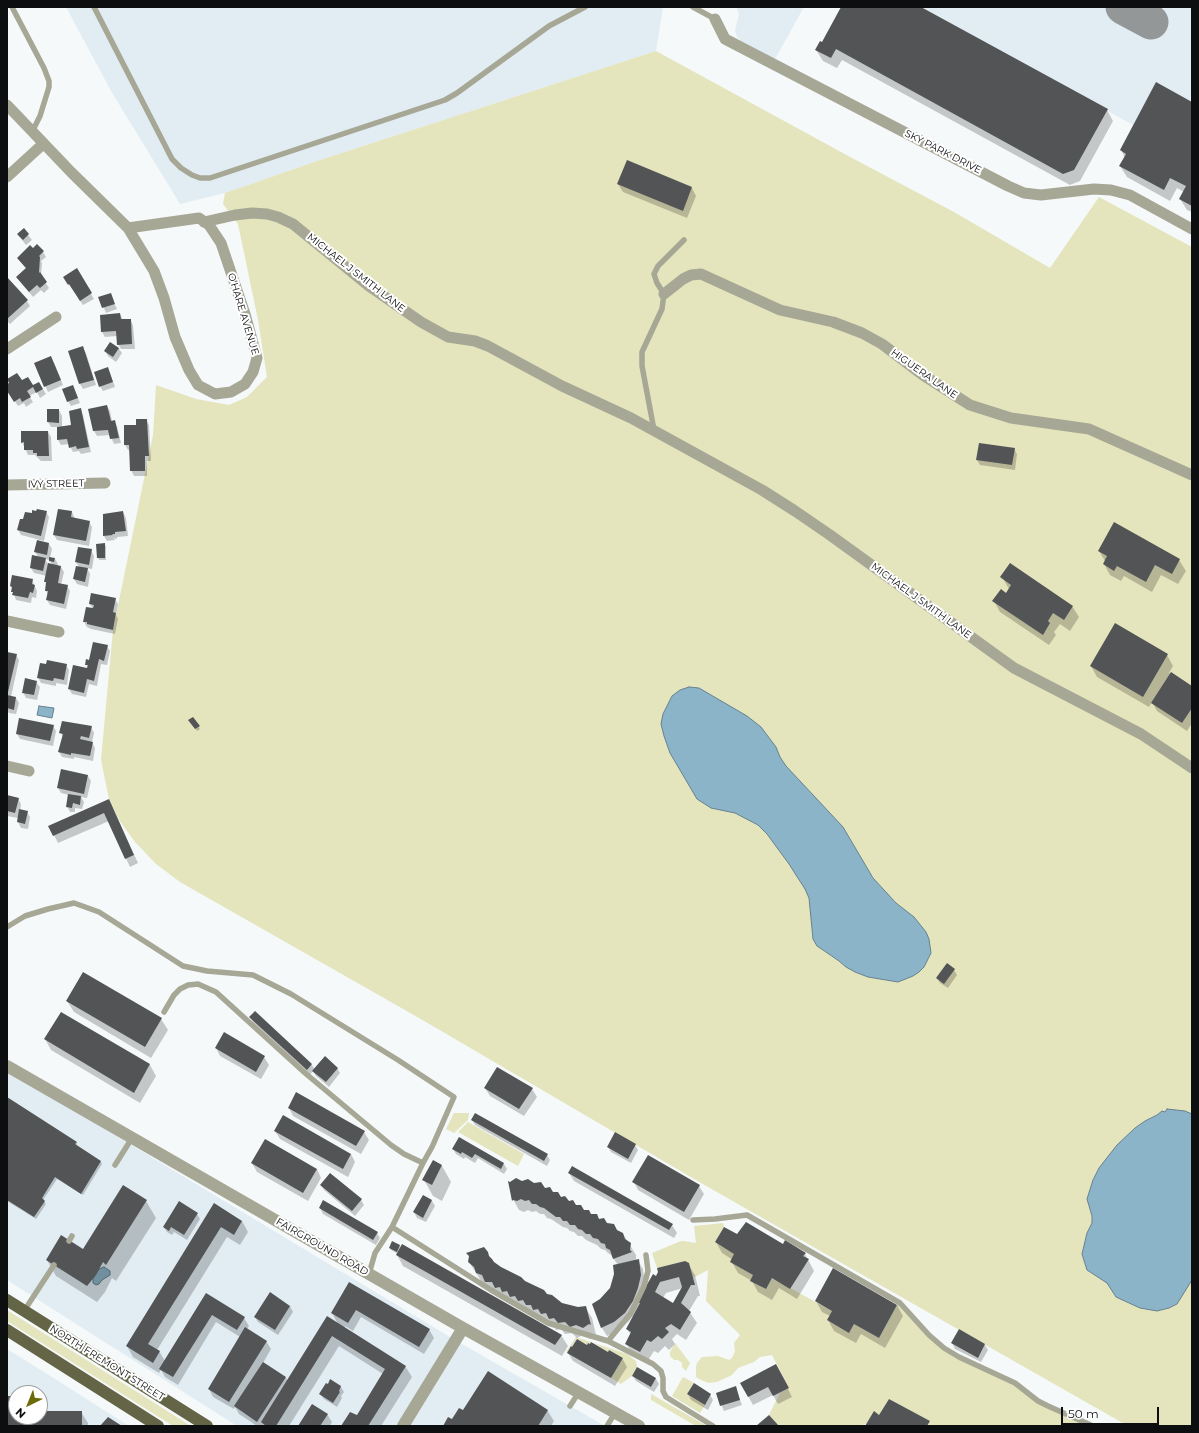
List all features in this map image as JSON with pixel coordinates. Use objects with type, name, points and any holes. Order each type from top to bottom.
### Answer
[{"type":"main road","name":"NORTH FREMONT STREET","points":[[7,1300],[207,1426]]},
{"type":"main road","points":[[7,1330],[158,1426]]},
{"type":"street","name":"SKY PARK DRIVE","points":[[715,19],[725,39],[1008,186],[1024,193],[1041,195],[1086,189],[1111,190],[1130,195],[1192,229]]},
{"type":"street","name":"O'HARE AVENUE","points":[[7,105],[43,144],[128,228],[154,270],[164,298],[174,337],[189,370],[198,384],[214,394],[231,392],[245,384],[253,372],[257,358],[246,314],[221,243],[208,225],[204,222]]},
{"type":"street","points":[[7,177],[43,144]]},
{"type":"street","name":"MICHAEL J SMITH LANE","points":[[204,222],[252,213],[267,214],[288,221],[298,227],[369,286],[434,330],[448,337],[475,341],[488,346],[557,383],[654,430],[762,490],[795,511],[1014,668],[1141,734],[1192,768]]},
{"type":"street","points":[[128,228],[198,218],[204,222]]},
{"type":"street","name":"HIGUERA LANE","points":[[664,294],[683,279],[691,275],[701,274],[780,310],[833,322],[862,333],[882,344],[923,374],[970,405],[1011,418],[1089,429],[1192,475]]},
{"type":"street","points":[[7,349],[56,317]]},
{"type":"street","name":"IVY STREET","points":[[7,485],[106,483]]},
{"type":"street","points":[[7,621],[59,632]]},
{"type":"street","points":[[7,766],[29,771]]},
{"type":"street","name":"FAIRGROUND ROAD","points":[[7,1066],[463,1328],[639,1426]]},
{"type":"street","points":[[403,1426],[463,1328]]},
{"type":"lane","points":[[12,7],[44,68],[49,81],[49,87],[40,116],[32,132]]},
{"type":"lane","points":[[94,7],[172,158],[181,168],[192,175],[200,178],[210,178],[445,100],[457,93],[549,26],[585,7]]},
{"type":"lane","points":[[693,7],[715,19]]},
{"type":"lane","points":[[654,430],[642,366],[642,352],[662,309],[664,294],[657,283],[654,274],[658,266],[684,240]]},
{"type":"lane","points":[[7,927],[25,916],[74,903],[99,912],[183,966],[207,971],[253,975],[291,994],[398,1060],[454,1097],[432,1147],[423,1162],[392,1226],[375,1253],[369,1274]]},
{"type":"lane","points":[[164,1012],[174,995],[180,989],[188,985],[198,984],[216,992],[305,1073],[391,1145],[404,1154],[423,1162]]},
{"type":"lane","points":[[115,1166],[132,1138]]},
{"type":"lane","points":[[693,1220],[747,1215],[900,1303],[937,1342],[954,1354],[1015,1383],[1038,1401],[1094,1426]]},
{"type":"lane","points":[[392,1226],[491,1290],[548,1323],[608,1341],[653,1364],[661,1371],[663,1378],[663,1391],[666,1397],[713,1426]]},
{"type":"lane","points":[[608,1341],[631,1313],[644,1286],[648,1271],[646,1255]]},
{"type":"lane","points":[[24,1311],[54,1265]]},
{"type":"lane","points":[[570,1406],[579,1392]]},
{"type":"lane","points":[[607,1426],[615,1413]]},
{"type":"shaded area","points":[[66,7],[663,7],[656,51],[317,161],[225,193],[180,204],[111,91]]},
{"type":"shaded area","points":[[736,7],[804,7],[775,59],[741,41],[737,37],[735,31],[739,14]]},
{"type":"shaded area","points":[[921,7],[1192,7],[1192,102],[1156,83],[1133,125]]},
{"type":"shaded area","points":[[7,1070],[455,1340],[605,1426],[237,1426],[7,1280]]},
{"type":"shaded area","points":[[7,1349],[129,1426],[7,1426]]},
{"type":"green space","points":[[656,51],[954,212],[1050,268],[1099,197],[1192,247],[1192,1426],[1128,1426],[701,1183],[426,1022],[180,882],[156,864],[135,842],[119,820],[109,799],[101,760],[113,630],[153,435],[156,385],[196,399],[229,405],[247,397],[267,377],[258,320],[238,224],[223,204],[225,193],[317,161]]},
{"type":"green space","points":[[454,1113],[469,1113],[468,1120],[454,1133],[446,1129]]},
{"type":"green space","points":[[468,1122],[524,1154],[518,1166],[458,1132]]},
{"type":"green space","points":[[723,1223],[724,1227],[715,1242],[734,1254],[731,1262],[753,1275],[751,1281],[765,1289],[772,1278],[832,1311],[827,1320],[849,1332],[854,1324],[879,1338],[897,1305],[900,1303],[937,1342],[1031,1395],[1093,1426],[927,1426],[930,1421],[889,1399],[879,1415],[874,1412],[866,1424],[858,1426],[779,1426],[769,1415],[780,1393],[789,1388],[772,1355],[760,1357],[754,1362],[738,1368],[732,1375],[717,1382],[708,1383],[696,1377],[697,1363],[702,1357],[718,1356],[729,1360],[732,1358],[735,1351],[734,1343],[740,1335],[706,1301],[708,1270],[693,1278],[689,1263],[685,1261],[657,1268],[652,1253],[681,1241],[696,1243],[694,1226]]},
{"type":"green space","points":[[7,1310],[191,1426],[173,1426],[7,1321]]},
{"type":"green space","points":[[576,1337],[592,1342],[587,1345],[577,1339],[567,1353],[566,1352]]},
{"type":"green space","points":[[593,1343],[627,1354],[636,1361],[637,1367],[632,1376],[621,1384],[611,1378],[623,1358],[609,1350],[608,1352]]},
{"type":"green space","points":[[675,1343],[690,1363],[686,1371],[682,1367],[682,1363],[678,1360],[674,1360],[670,1356],[670,1352]]},
{"type":"green space","points":[[683,1377],[694,1383],[687,1394],[705,1405],[700,1413],[672,1396]]},
{"type":"green space","points":[[651,1394],[707,1426],[696,1426],[651,1400]]},
{"type":"water","points":[[689,687],[699,688],[747,716],[761,727],[776,747],[786,766],[843,827],[873,878],[896,903],[914,917],[926,932],[929,939],[931,953],[924,967],[919,972],[898,982],[868,977],[846,967],[817,946],[813,939],[809,898],[805,889],[767,834],[758,825],[735,813],[711,808],[697,799],[670,753],[661,724],[663,714],[672,696],[680,690]]},
{"type":"water","points":[[39,706],[54,708],[52,718],[37,715]]},
{"type":"water","points":[[1167,1109],[1185,1111],[1192,1114],[1192,1280],[1177,1304],[1157,1311],[1140,1308],[1116,1297],[1107,1283],[1087,1270],[1082,1254],[1087,1233],[1092,1223],[1092,1216],[1087,1199],[1093,1180],[1099,1168],[1117,1145],[1135,1128],[1162,1111],[1165,1112]]},
{"type":"water","points":[[104,1267],[110,1271],[110,1275],[96,1285],[93,1283],[93,1278],[99,1269]]},
{"type":"building","points":[[841,7],[921,7],[1108,109],[1074,170],[1063,174],[836,49],[831,58],[815,50],[820,41],[822,42]]},
{"type":"building","points":[[1156,82],[1192,102],[1192,206],[1179,199],[1186,186],[1170,178],[1164,190],[1119,166],[1126,154],[1120,150]]},
{"type":"building","points":[[627,160],[692,187],[683,211],[617,184]]},
{"type":"building","points":[[24,228],[29,234],[23,240],[17,234]]},
{"type":"building","points":[[37,244],[44,251],[39,256],[39,273],[40,272],[47,282],[40,288],[37,285],[29,292],[16,277],[26,268],[17,258],[30,245],[33,248]]},
{"type":"building","points":[[77,268],[92,293],[80,301],[63,277]]},
{"type":"building","points":[[7,277],[28,300],[7,319]]},
{"type":"building","points":[[111,293],[115,304],[102,308],[98,297]]},
{"type":"building","points":[[120,313],[121,319],[131,319],[132,344],[117,345],[116,331],[101,332],[100,315]]},
{"type":"building","points":[[110,342],[119,348],[113,357],[104,351]]},
{"type":"building","points":[[83,346],[94,380],[79,384],[68,351]]},
{"type":"building","points":[[51,356],[61,380],[44,387],[34,363]]},
{"type":"building","points":[[108,367],[113,382],[99,387],[94,372]]},
{"type":"building","points":[[17,373],[22,380],[28,377],[33,385],[39,382],[43,389],[36,393],[33,387],[27,391],[31,397],[22,402],[20,398],[14,402],[7,391],[7,384],[9,383],[7,379]]},
{"type":"building","points":[[73,385],[78,398],[67,402],[62,389]]},
{"type":"building","points":[[107,405],[111,421],[115,420],[119,438],[110,439],[108,430],[93,431],[88,409]]},
{"type":"building","points":[[81,408],[89,447],[77,449],[76,446],[69,448],[67,439],[57,440],[57,427],[71,425],[69,411]]},
{"type":"building","points":[[47,409],[59,409],[59,423],[47,422]]},
{"type":"building","points":[[136,419],[147,419],[149,456],[145,456],[145,471],[130,471],[129,445],[124,445],[124,425],[136,425]]},
{"type":"building","points":[[21,431],[48,431],[49,456],[37,456],[37,453],[33,453],[33,450],[24,450],[24,442],[21,443]]},
{"type":"building","points":[[979,443],[1015,448],[1012,465],[976,460]]},
{"type":"building","points":[[37,509],[47,511],[41,536],[17,530],[20,519],[23,519],[25,512],[32,513],[32,510],[36,511]]},
{"type":"building","points":[[58,509],[72,511],[71,517],[90,521],[86,541],[53,535]]},
{"type":"building","points":[[123,511],[126,531],[115,532],[115,534],[112,534],[113,535],[103,536],[103,514]]},
{"type":"building","points":[[1114,522],[1180,559],[1172,574],[1155,565],[1146,582],[1117,566],[1114,571],[1103,564],[1107,556],[1098,551]]},
{"type":"building","points":[[37,540],[49,543],[47,555],[34,552]]},
{"type":"building","points":[[105,543],[105,558],[97,558],[96,544]]},
{"type":"building","points":[[78,547],[92,549],[89,565],[75,562]]},
{"type":"building","points":[[32,555],[46,558],[43,571],[30,568]]},
{"type":"building","points":[[49,557],[55,558],[54,562],[49,561]]},
{"type":"building","points":[[48,563],[61,566],[58,583],[68,585],[64,604],[46,600],[48,591],[45,591],[46,582],[44,582]]},
{"type":"building","points":[[1010,563],[1073,606],[1064,620],[1053,613],[1048,621],[1050,623],[1043,635],[992,601],[1001,589],[1006,593],[1011,585],[1000,577]]},
{"type":"building","points":[[76,566],[88,568],[85,582],[73,579]]},
{"type":"building","points":[[12,575],[33,579],[32,584],[35,585],[33,593],[30,592],[28,598],[12,595],[12,587],[10,586]]},
{"type":"building","points":[[91,593],[116,598],[113,612],[116,613],[113,630],[83,622],[86,607],[93,608],[94,605],[89,604]]},
{"type":"building","points":[[1115,623],[1168,654],[1143,697],[1090,666]]},
{"type":"building","points":[[93,642],[108,645],[104,661],[99,659],[94,681],[87,679],[84,693],[68,689],[73,665],[87,668],[88,665],[85,665],[86,659],[89,660]]},
{"type":"building","points":[[7,652],[17,654],[8,692],[7,691]]},
{"type":"building","points":[[47,660],[67,664],[64,680],[54,678],[53,681],[37,678],[40,663],[46,664]]},
{"type":"building","points":[[1171,672],[1192,686],[1192,708],[1182,723],[1151,703]]},
{"type":"building","points":[[25,678],[37,681],[34,695],[22,693]]},
{"type":"building","points":[[7,695],[16,697],[14,710],[7,708]]},
{"type":"building","points":[[193,717],[200,726],[195,729],[188,720]]},
{"type":"building","points":[[19,718],[54,725],[50,741],[16,734]]},
{"type":"building","points":[[62,721],[92,726],[89,738],[81,736],[80,739],[93,742],[90,756],[71,753],[71,755],[58,752],[63,734],[59,733]]},
{"type":"building","points":[[61,769],[88,775],[84,794],[57,788]]},
{"type":"building","points":[[68,794],[81,796],[80,805],[73,803],[72,808],[66,807]]},
{"type":"building","points":[[7,795],[19,798],[15,813],[7,811]]},
{"type":"building","points":[[109,799],[134,855],[125,859],[104,813],[53,836],[48,826]]},
{"type":"building","points":[[19,809],[28,811],[25,824],[17,822]]},
{"type":"building","points":[[947,963],[955,969],[944,984],[936,978]]},
{"type":"building","points":[[83,972],[162,1018],[145,1047],[66,1001]]},
{"type":"building","points":[[255,1011],[312,1064],[307,1070],[249,1017]]},
{"type":"building","points":[[61,1012],[150,1064],[134,1093],[44,1039]]},
{"type":"building","points":[[224,1032],[265,1056],[256,1072],[215,1048]]},
{"type":"building","points":[[325,1056],[338,1068],[326,1082],[312,1071]]},
{"type":"building","points":[[497,1067],[533,1088],[519,1109],[484,1088]]},
{"type":"building","points":[[296,1092],[365,1131],[356,1146],[288,1108]]},
{"type":"building","points":[[7,1097],[77,1142],[75,1144],[101,1161],[81,1194],[55,1177],[42,1198],[45,1201],[34,1217],[7,1200]]},
{"type":"building","points":[[475,1113],[548,1154],[544,1161],[471,1120]]},
{"type":"building","points":[[283,1115],[351,1154],[343,1169],[274,1131]]},
{"type":"building","points":[[615,1132],[636,1144],[628,1159],[607,1147]]},
{"type":"building","points":[[459,1137],[504,1163],[501,1169],[475,1154],[472,1158],[462,1152],[461,1154],[452,1149]]},
{"type":"building","points":[[265,1139],[317,1169],[303,1193],[251,1163]]},
{"type":"building","points":[[648,1155],[700,1185],[684,1212],[632,1182]]},
{"type":"building","points":[[433,1160],[442,1165],[432,1185],[422,1180]]},
{"type":"building","points":[[572,1166],[673,1224],[669,1230],[568,1173]]},
{"type":"building","points":[[330,1173],[362,1199],[352,1211],[320,1185]]},
{"type":"building","points":[[516,1178],[522,1181],[528,1179],[534,1183],[541,1182],[545,1188],[550,1187],[553,1192],[558,1192],[561,1197],[565,1196],[569,1201],[573,1200],[576,1205],[581,1205],[584,1210],[589,1210],[591,1214],[597,1214],[599,1219],[604,1218],[607,1223],[614,1224],[617,1230],[623,1233],[625,1239],[631,1243],[630,1250],[632,1252],[613,1259],[610,1250],[606,1248],[605,1244],[601,1243],[598,1239],[593,1238],[590,1234],[586,1234],[582,1230],[578,1229],[575,1225],[570,1225],[567,1221],[563,1221],[560,1217],[556,1217],[544,1208],[536,1204],[532,1204],[529,1200],[525,1201],[521,1199],[512,1201],[508,1181],[510,1182]]},
{"type":"building","points":[[123,1185],[147,1200],[106,1265],[103,1262],[96,1275],[87,1286],[46,1260],[61,1235],[83,1249]]},
{"type":"building","points":[[423,1195],[432,1200],[423,1218],[413,1212]]},
{"type":"building","points":[[323,1200],[378,1232],[373,1240],[319,1208]]},
{"type":"building","points":[[179,1201],[198,1213],[184,1235],[171,1227],[169,1231],[163,1227]]},
{"type":"building","points":[[214,1203],[242,1221],[234,1235],[221,1227],[148,1344],[160,1351],[153,1363],[126,1346]]},
{"type":"building","points":[[746,1222],[783,1244],[785,1240],[806,1253],[803,1256],[809,1259],[790,1289],[772,1278],[766,1289],[750,1281],[753,1275],[730,1262],[734,1254],[715,1242],[724,1227],[737,1234]]},
{"type":"building","points":[[392,1241],[400,1245],[397,1252],[389,1248]]},
{"type":"building","points":[[402,1244],[562,1335],[555,1345],[396,1255]]},
{"type":"building","points":[[484,1247],[494,1262],[521,1277],[525,1281],[544,1290],[547,1294],[552,1295],[562,1303],[578,1307],[586,1306],[591,1325],[589,1324],[583,1328],[576,1325],[570,1327],[565,1322],[558,1323],[554,1318],[549,1319],[546,1313],[541,1314],[538,1309],[533,1310],[531,1305],[526,1305],[523,1300],[518,1301],[515,1296],[510,1297],[507,1291],[502,1292],[500,1287],[495,1288],[492,1282],[485,1282],[482,1275],[476,1273],[474,1267],[468,1262],[469,1256],[466,1253]]},
{"type":"building","points":[[639,1259],[641,1275],[633,1301],[625,1313],[614,1322],[601,1328],[592,1304],[600,1299],[610,1288],[614,1274],[613,1265]]},
{"type":"building","points":[[685,1261],[689,1263],[695,1285],[691,1285],[681,1303],[691,1312],[680,1330],[671,1324],[665,1328],[669,1332],[662,1339],[658,1336],[651,1342],[647,1340],[640,1352],[625,1344],[631,1332],[626,1329],[640,1303],[637,1302],[653,1274],[656,1276],[658,1272],[657,1268]],"holes":[[[679,1277],[682,1287],[673,1303],[655,1292],[660,1282]]]},
{"type":"building","points":[[833,1268],[897,1305],[879,1338],[854,1324],[849,1333],[827,1320],[832,1311],[815,1301]]},
{"type":"building","points":[[349,1282],[430,1329],[419,1347],[356,1310],[348,1323],[331,1313]]},
{"type":"building","points":[[270,1292],[290,1306],[275,1330],[254,1317]]},
{"type":"building","points":[[206,1293],[245,1317],[237,1330],[212,1315],[173,1377],[159,1369]]},
{"type":"building","points":[[327,1316],[406,1366],[368,1426],[341,1426],[350,1412],[357,1415],[385,1369],[332,1336],[276,1426],[266,1426],[261,1422]]},
{"type":"building","points":[[245,1327],[267,1341],[229,1402],[208,1389]]},
{"type":"building","points":[[959,1329],[985,1344],[978,1358],[951,1343]]},
{"type":"building","points":[[577,1339],[587,1345],[591,1342],[608,1352],[609,1350],[623,1358],[611,1378],[567,1353]]},
{"type":"building","points":[[263,1362],[286,1377],[257,1422],[234,1406]]},
{"type":"building","points":[[776,1364],[789,1388],[773,1396],[768,1387],[748,1397],[740,1383]]},
{"type":"building","points":[[637,1367],[656,1378],[651,1387],[632,1376]]},
{"type":"building","points":[[488,1371],[548,1410],[538,1426],[443,1426],[448,1417],[452,1419],[459,1408],[463,1410]]},
{"type":"building","points":[[330,1379],[341,1386],[340,1392],[333,1403],[319,1394],[326,1383],[328,1384]]},
{"type":"building","points":[[694,1383],[711,1394],[705,1405],[687,1394]]},
{"type":"building","points":[[736,1386],[740,1400],[720,1406],[716,1393]]},
{"type":"building","points":[[7,1396],[8,1425],[48,1425],[48,1411],[82,1411],[82,1426],[7,1426]]},
{"type":"building","points":[[889,1399],[930,1421],[927,1426],[865,1426],[874,1411],[879,1415]]},
{"type":"building","points":[[312,1404],[328,1414],[320,1426],[298,1426]]},
{"type":"building","points":[[769,1415],[779,1426],[756,1426]]},
{"type":"building","points":[[108,1417],[122,1426],[100,1426]]},
{"type":"taxiway","points":[[1123,7],[1151,22]]}]
